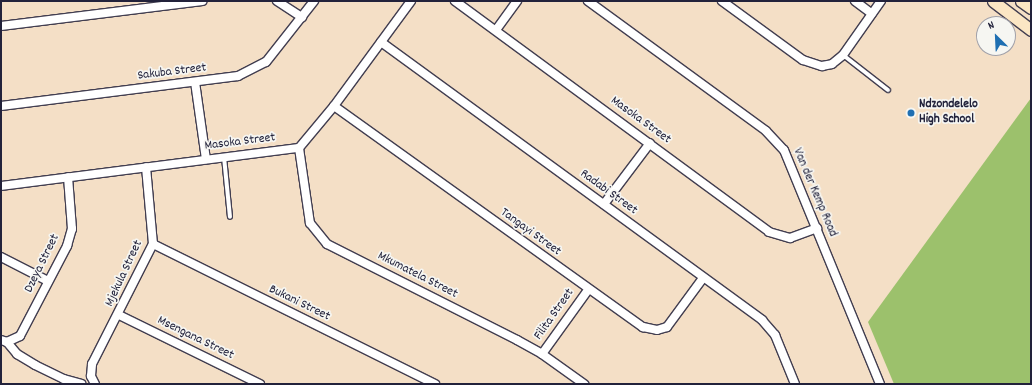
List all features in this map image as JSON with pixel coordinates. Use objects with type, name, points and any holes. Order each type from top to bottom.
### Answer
[{"type":"main road","points":[[993,1],[1031,30]]},
{"type":"main road","points":[[1022,1],[1031,8]]},
{"type":"street","points":[[1,26],[202,1]]},
{"type":"street","points":[[276,1],[302,17]]},
{"type":"street","name":"Sakuba Street","points":[[1,106],[238,76],[258,67],[277,50],[314,1]]},
{"type":"street","points":[[299,148],[334,106],[411,1]]},
{"type":"street","name":"Masoka Street","points":[[455,1],[778,236],[790,238],[817,228]]},
{"type":"street","points":[[496,30],[517,1]]},
{"type":"street","name":"Van der Kemp Road","points":[[588,1],[777,142],[789,160],[880,384]]},
{"type":"street","points":[[722,1],[812,64],[832,64],[843,55],[881,1]]},
{"type":"street","points":[[855,1],[872,14]]},
{"type":"street","name":"Radabi Street","points":[[381,42],[770,327],[776,335],[795,384]]},
{"type":"street","points":[[195,82],[206,159]]},
{"type":"street","name":"Tangayi Street","points":[[334,106],[634,323],[657,330],[671,323],[703,278]]},
{"type":"street","points":[[604,204],[650,143]]},
{"type":"street","name":"Masoka Street","points":[[1,186],[299,148]]},
{"type":"street","name":"Mkumatela Street","points":[[299,148],[310,223],[327,244],[542,354],[584,384]]},
{"type":"street","name":"Mjekula Street","points":[[94,383],[92,364],[119,315],[153,244],[146,167]]},
{"type":"street","name":"Dzeya Street","points":[[4,341],[20,336],[67,246],[72,230],[68,177]]},
{"type":"street","name":"Bukani Street","points":[[153,244],[435,384]]},
{"type":"street","points":[[1,257],[48,281]]},
{"type":"street","name":"Filita Street","points":[[542,354],[588,290]]},
{"type":"street","name":"Msengana Street","points":[[119,315],[260,384]]},
{"type":"street","points":[[4,341],[17,354],[35,365],[64,379],[81,384]]},
{"type":"street","points":[[84,384],[94,383]]},
{"type":"lane","points":[[843,55],[888,90]]},
{"type":"lane","points":[[224,157],[230,217]]},
{"type":"green space","points":[[1031,98],[1031,384],[894,384],[868,322]]},
{"type":"place","name":"Ndzondelelo High School","points":[[911,113]]}]
